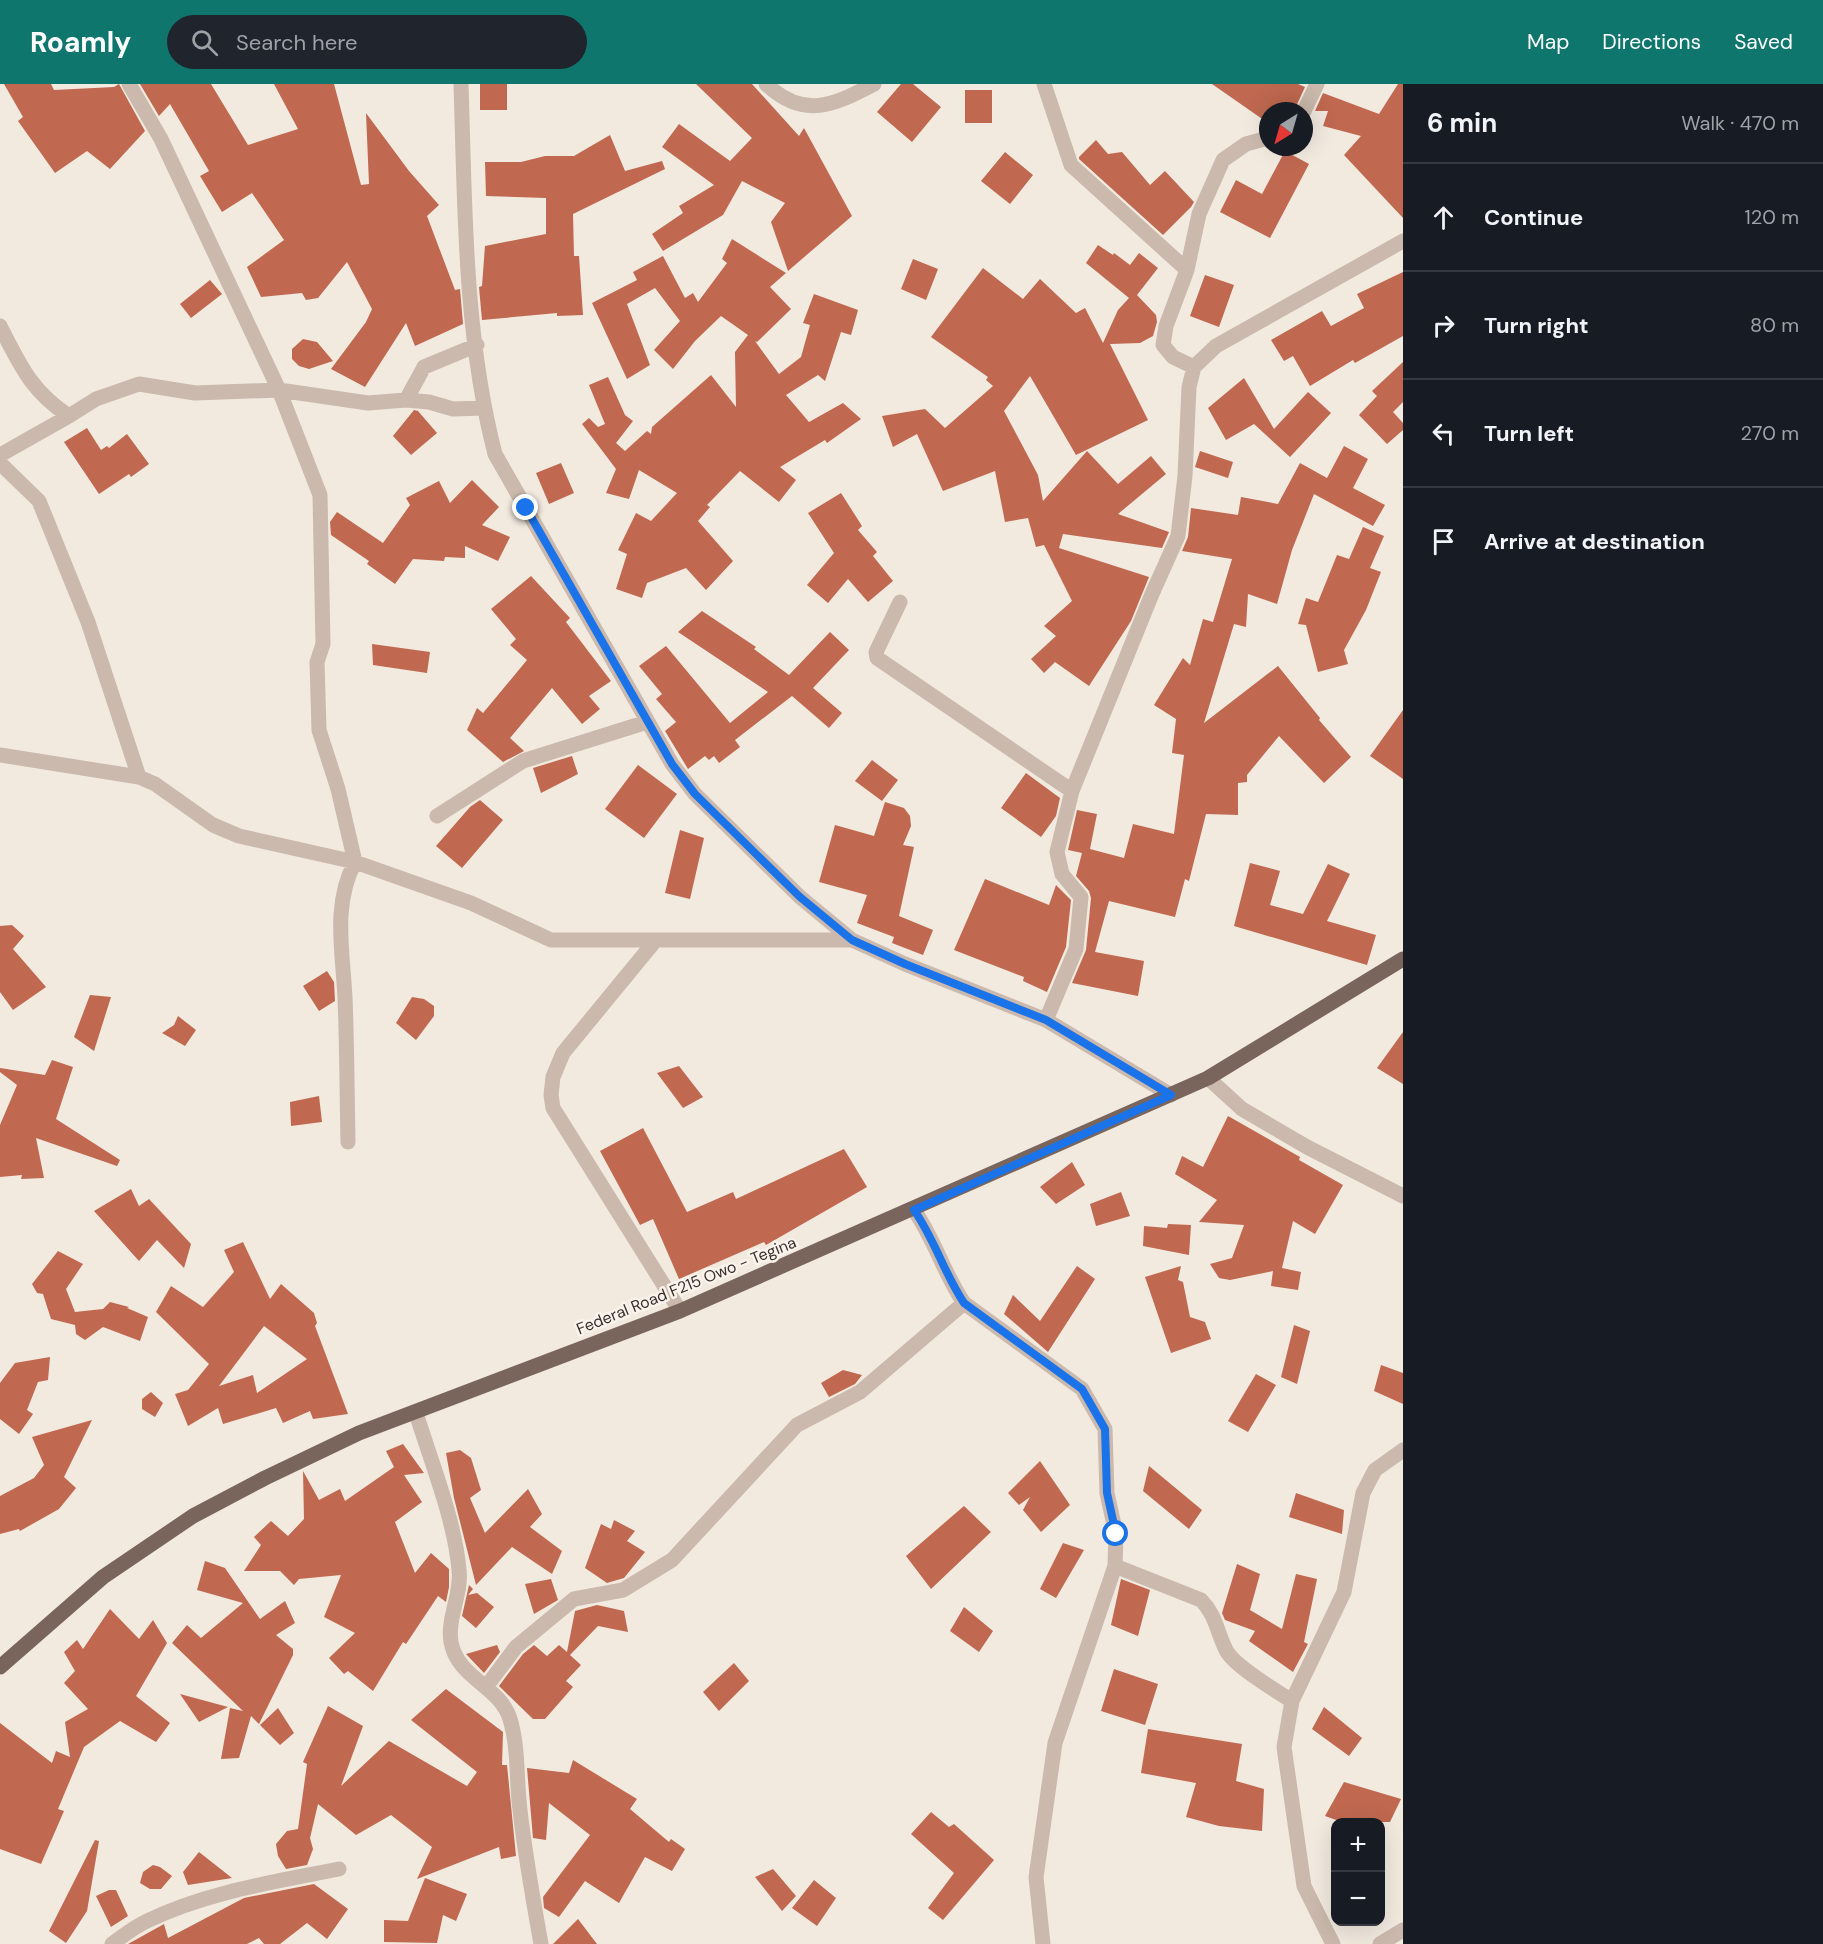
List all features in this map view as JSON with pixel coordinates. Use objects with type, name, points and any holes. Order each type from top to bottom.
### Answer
[{"type":"main road","name":"Federal Road F215 Owo - Tegina","points":[[0,1667],[103,1577],[193,1516],[265,1478],[359,1433],[680,1311],[1171,1095],[1208,1078],[1403,959]]},
{"type":"street","points":[[129,84],[161,139],[279,390],[320,495],[323,644],[317,662],[319,730],[338,789],[355,862],[348,874],[339,940],[345,998],[348,1142]]},
{"type":"street","points":[[461,84],[467,263],[484,408],[495,453],[672,764],[695,794],[800,897],[852,940],[905,964],[1046,1020],[1171,1095]]},
{"type":"street","points":[[766,84],[780,97],[795,104],[816,106],[837,104],[874,84]]},
{"type":"street","points":[[1044,84],[1071,165],[1187,270]]},
{"type":"street","points":[[1308,102],[1317,84]]},
{"type":"street","points":[[1194,367],[1173,357],[1163,345],[1166,326],[1187,270],[1199,214],[1223,160],[1246,144],[1259,140]]},
{"type":"street","points":[[1046,1020],[1076,949],[1079,933],[1081,897],[1062,874],[1057,852],[1072,791],[1178,536],[1185,476],[1188,387],[1194,367],[1216,346],[1403,241]]},
{"type":"street","points":[[0,326],[26,377],[53,405],[69,416]]},
{"type":"street","points":[[406,400],[424,367],[477,345]]},
{"type":"street","points":[[0,455],[96,399],[139,384],[195,393],[279,390],[368,402],[406,400],[429,402],[453,409],[484,408]]},
{"type":"street","points":[[0,464],[39,501],[88,622],[139,777]]},
{"type":"street","points":[[900,602],[876,652],[877,658],[1072,791]]},
{"type":"street","points":[[437,816],[523,761],[647,722]]},
{"type":"street","points":[[0,755],[139,777],[155,784],[213,825],[239,836],[355,862],[471,903],[551,940],[852,940]]},
{"type":"street","points":[[655,941],[563,1053],[553,1077],[551,1095],[553,1108],[680,1311]]},
{"type":"street","points":[[1208,1078],[1242,1109],[1307,1147],[1403,1196]]},
{"type":"street","points":[[914,1210],[932,1235],[951,1283],[964,1303],[1082,1389],[1105,1429],[1107,1493],[1116,1534],[1116,1566],[1055,1743],[1036,1876],[1043,1944]]},
{"type":"street","points":[[486,1687],[516,1647],[574,1599],[623,1590],[662,1568],[797,1425],[811,1415],[838,1405],[868,1386],[964,1303]]},
{"type":"street","points":[[416,1413],[456,1550],[460,1576],[451,1640],[455,1657],[463,1669],[486,1687],[509,1716],[515,1740],[525,1860],[541,1944]]},
{"type":"street","points":[[1333,1944],[1304,1886],[1284,1747],[1292,1701],[1344,1592],[1364,1493],[1375,1470],[1403,1450]]},
{"type":"street","points":[[1116,1566],[1201,1600],[1212,1611],[1226,1652],[1265,1685],[1292,1701]]},
{"type":"street","points":[[112,1944],[145,1922],[190,1903],[253,1886],[339,1869]]},
{"type":"street","points":[[1380,1944],[1403,1930]]},
{"type":"building","points":[[4,84],[51,84],[54,90],[114,87],[119,84],[145,131],[110,169],[87,151],[55,173],[18,121],[23,117]]},
{"type":"building","points":[[140,84],[211,84],[248,145],[298,129],[274,84],[334,84],[361,185],[369,184],[366,113],[409,171],[439,205],[427,216],[455,290],[460,289],[463,324],[415,346],[406,323],[365,387],[331,369],[366,322],[372,309],[347,262],[318,298],[306,300],[302,293],[261,297],[247,267],[284,240],[252,193],[222,212],[200,176],[209,171],[170,104],[159,116]]},
{"type":"building","points":[[480,84],[507,84],[507,110],[480,110]]},
{"type":"building","points":[[696,84],[752,84],[799,136],[804,128],[852,216],[788,271],[771,222],[785,203],[742,181],[723,215],[663,251],[652,234],[683,213],[679,206],[714,185],[662,147],[679,124],[730,161],[752,138]]},
{"type":"building","points":[[901,84],[913,84],[941,107],[912,142],[877,112]]},
{"type":"building","points":[[1212,84],[1298,84],[1305,87],[1298,102],[1259,102],[1259,117]]},
{"type":"building","points":[[1398,84],[1403,84],[1403,218],[1344,155],[1361,136],[1323,126],[1328,111],[1315,111],[1323,93],[1379,114]]},
{"type":"building","points":[[965,90],[992,90],[992,123],[965,123]]},
{"type":"building","points":[[610,135],[625,171],[662,161],[665,169],[573,214],[574,256],[579,256],[583,315],[557,316],[557,313],[482,320],[479,287],[482,286],[485,246],[546,234],[546,198],[486,196],[485,162],[521,162],[545,156],[574,156]]},
{"type":"building","points":[[1096,140],[1108,154],[1122,152],[1150,185],[1165,171],[1194,202],[1163,235],[1079,159]]},
{"type":"building","points":[[1005,152],[1033,175],[1010,204],[981,181]]},
{"type":"building","points":[[1282,156],[1294,156],[1309,164],[1270,238],[1220,212],[1236,180],[1262,194]]},
{"type":"building","points":[[732,239],[786,273],[770,287],[791,309],[757,342],[755,341],[779,374],[801,357],[810,325],[803,323],[814,294],[858,310],[851,335],[841,332],[825,381],[818,375],[786,395],[809,422],[843,403],[861,419],[827,443],[825,440],[780,467],[796,480],[779,502],[740,471],[707,505],[710,507],[698,521],[733,561],[706,590],[686,568],[647,583],[642,598],[616,589],[627,554],[618,550],[636,513],[651,521],[677,493],[639,470],[629,499],[606,493],[616,469],[582,424],[589,418],[598,427],[605,424],[589,385],[608,377],[625,415],[633,421],[616,443],[625,451],[647,431],[651,434],[652,427],[711,375],[736,407],[735,352],[748,335],[721,316],[695,341],[673,369],[654,350],[680,321],[655,288],[627,304],[650,365],[627,379],[592,303],[637,280],[633,272],[663,256],[685,298],[693,293],[698,302],[727,263],[722,259]]},
{"type":"building","points":[[1098,245],[1130,265],[1139,253],[1158,268],[1137,295],[1156,315],[1157,322],[1153,336],[1140,343],[1110,344],[1148,420],[1076,455],[1030,376],[1004,411],[1038,475],[1043,501],[1087,451],[1118,484],[1151,456],[1166,474],[1118,514],[1169,532],[1162,548],[1063,534],[1059,548],[1149,577],[1131,621],[1089,686],[1055,662],[1044,673],[1031,659],[1056,636],[1044,626],[1072,601],[1044,545],[1036,547],[1028,518],[1005,522],[995,471],[943,491],[917,434],[893,447],[882,416],[925,409],[945,428],[993,386],[986,380],[988,377],[931,337],[983,268],[1023,299],[1040,279],[1076,313],[1085,308],[1103,343],[1118,310],[1129,298],[1086,263]]},
{"type":"building","points":[[913,259],[938,269],[926,300],[901,289]]},
{"type":"building","points":[[1403,272],[1403,336],[1355,363],[1353,360],[1310,386],[1293,356],[1284,361],[1271,340],[1322,311],[1331,326],[1364,308],[1357,294]]},
{"type":"building","points":[[1205,275],[1234,285],[1219,327],[1190,316]]},
{"type":"building","points":[[210,280],[222,294],[191,318],[180,304]]},
{"type":"building","points":[[303,339],[317,342],[333,361],[309,369],[299,366],[292,359],[292,349]]},
{"type":"building","points":[[1403,362],[1403,402],[1393,412],[1403,423],[1403,430],[1387,444],[1359,415],[1377,396],[1372,391]]},
{"type":"building","points":[[1244,378],[1274,429],[1308,392],[1331,413],[1290,457],[1254,424],[1226,440],[1208,408]]},
{"type":"building","points":[[414,410],[418,411],[437,433],[411,455],[393,436]]},
{"type":"building","points":[[87,428],[101,450],[107,446],[109,448],[127,434],[149,464],[131,477],[129,474],[99,494],[64,442]]},
{"type":"building","points":[[1344,446],[1368,459],[1353,488],[1385,505],[1373,526],[1314,494],[1292,550],[1277,604],[1248,594],[1246,627],[1234,624],[1204,723],[1278,666],[1320,718],[1319,720],[1351,757],[1324,783],[1279,736],[1247,775],[1247,782],[1238,783],[1238,815],[1206,814],[1189,881],[1185,879],[1175,917],[1109,901],[1095,952],[1144,961],[1138,996],[1072,983],[1086,950],[1091,898],[1089,891],[1076,876],[1082,853],[1068,850],[1077,810],[1097,814],[1090,849],[1124,858],[1133,824],[1174,834],[1184,755],[1172,753],[1176,719],[1154,705],[1183,658],[1190,665],[1203,619],[1213,622],[1232,559],[1182,551],[1188,537],[1191,508],[1238,515],[1241,497],[1278,504],[1300,463],[1327,478]]},
{"type":"building","points":[[1200,451],[1233,462],[1228,478],[1195,467]]},
{"type":"building","points":[[561,463],[574,493],[549,504],[536,473]]},
{"type":"building","points":[[472,480],[499,507],[482,525],[510,537],[498,561],[465,546],[465,558],[445,557],[444,561],[413,559],[395,584],[367,564],[369,561],[331,535],[330,522],[337,512],[383,543],[410,505],[406,498],[439,481],[450,503]]},
{"type":"building","points":[[841,493],[862,526],[858,530],[877,552],[873,556],[893,581],[868,602],[848,579],[828,603],[807,585],[834,553],[808,513]]},
{"type":"building","points":[[1363,527],[1384,536],[1370,568],[1381,572],[1366,610],[1344,650],[1348,664],[1318,672],[1306,625],[1298,624],[1306,598],[1318,602],[1337,555],[1349,559]]},
{"type":"building","points":[[531,576],[570,618],[566,622],[611,681],[589,696],[600,709],[582,724],[552,688],[510,738],[524,751],[503,762],[467,730],[477,708],[483,713],[527,660],[510,645],[516,639],[491,609]]},
{"type":"building","points":[[702,611],[756,647],[754,649],[789,675],[830,632],[849,650],[813,688],[842,713],[829,728],[792,696],[735,740],[740,747],[719,763],[714,756],[709,760],[705,756],[688,769],[665,731],[676,722],[656,699],[662,694],[639,666],[666,646],[730,723],[768,692],[678,632]]},
{"type":"building","points":[[372,644],[430,652],[427,673],[373,665]]},
{"type":"building","points":[[1403,710],[1403,779],[1370,756]]},
{"type":"building","points":[[572,756],[578,774],[541,793],[533,768]]},
{"type":"building","points":[[872,760],[898,780],[882,801],[855,781]]},
{"type":"building","points":[[638,765],[677,794],[644,838],[605,809]]},
{"type":"building","points":[[1026,773],[1060,798],[1056,816],[1041,837],[1001,808]]},
{"type":"building","points":[[480,800],[503,820],[462,868],[436,846],[470,807]]},
{"type":"building","points":[[885,802],[904,808],[910,816],[911,826],[903,845],[914,847],[899,916],[933,930],[923,955],[892,943],[894,937],[857,923],[867,895],[819,882],[835,825],[874,836]]},
{"type":"building","points":[[680,830],[704,838],[690,899],[665,893]]},
{"type":"building","points":[[1250,863],[1280,871],[1270,905],[1303,914],[1328,864],[1350,874],[1327,921],[1376,935],[1367,965],[1234,926]]},
{"type":"building","points":[[985,879],[1049,905],[1056,885],[1071,900],[1066,947],[1047,992],[1023,981],[1024,977],[954,950]]},
{"type":"building","points":[[12,925],[24,936],[13,949],[46,987],[13,1010],[0,992],[0,926]]},
{"type":"building","points":[[327,971],[334,982],[335,1001],[319,1011],[303,986]]},
{"type":"building","points":[[90,995],[111,997],[94,1051],[74,1037]]},
{"type":"building","points":[[412,997],[424,999],[434,1006],[434,1016],[416,1040],[396,1023]]},
{"type":"building","points":[[178,1016],[196,1030],[185,1046],[162,1033],[174,1025]]},
{"type":"building","points":[[1403,1032],[1403,1084],[1377,1068]]},
{"type":"building","points":[[52,1060],[73,1067],[56,1119],[120,1160],[117,1166],[36,1138],[44,1178],[21,1179],[22,1175],[0,1177],[0,1125],[17,1085],[0,1072],[0,1068],[45,1075]]},
{"type":"building","points":[[679,1066],[703,1097],[683,1108],[657,1073]]},
{"type":"building","points":[[319,1096],[322,1122],[291,1126],[290,1102]]},
{"type":"building","points":[[1228,1116],[1300,1157],[1299,1160],[1343,1185],[1315,1234],[1293,1221],[1282,1268],[1301,1272],[1298,1290],[1271,1286],[1273,1271],[1230,1280],[1219,1278],[1210,1264],[1232,1258],[1244,1225],[1199,1222],[1217,1200],[1175,1174],[1182,1156],[1203,1167]]},
{"type":"building","points":[[643,1128],[687,1212],[733,1192],[736,1199],[844,1149],[867,1187],[766,1245],[764,1242],[679,1279],[653,1219],[640,1225],[600,1151]]},
{"type":"building","points":[[1072,1162],[1085,1185],[1056,1204],[1040,1187]]},
{"type":"building","points":[[131,1189],[139,1206],[149,1199],[191,1244],[184,1268],[157,1240],[139,1261],[94,1211]]},
{"type":"building","points":[[1121,1192],[1130,1216],[1096,1226],[1090,1204]]},
{"type":"building","points":[[1168,1224],[1191,1225],[1189,1255],[1143,1246],[1144,1226],[1167,1228]]},
{"type":"building","points":[[243,1242],[270,1299],[281,1284],[314,1313],[317,1323],[315,1326],[348,1414],[313,1419],[310,1411],[283,1423],[276,1408],[223,1424],[218,1408],[188,1426],[175,1394],[188,1390],[209,1364],[156,1312],[171,1286],[203,1307],[234,1272],[224,1250]],"holes":[[[264,1326],[307,1359],[257,1393],[253,1375],[219,1386]]]},
{"type":"building","points":[[58,1251],[83,1264],[66,1289],[75,1312],[103,1309],[110,1302],[129,1307],[127,1308],[148,1317],[140,1341],[103,1327],[85,1340],[76,1334],[75,1325],[51,1319],[43,1294],[37,1293],[32,1284]]},
{"type":"building","points":[[1077,1266],[1095,1279],[1048,1352],[1004,1314],[1013,1295],[1040,1321]]},
{"type":"building","points":[[1181,1266],[1178,1280],[1183,1282],[1190,1317],[1205,1322],[1211,1339],[1171,1353],[1145,1277]]},
{"type":"building","points":[[1294,1325],[1310,1331],[1297,1384],[1281,1377]]},
{"type":"building","points":[[50,1357],[48,1380],[38,1382],[27,1410],[33,1414],[19,1434],[0,1419],[0,1383],[15,1363]]},
{"type":"building","points":[[1381,1365],[1403,1373],[1403,1404],[1374,1391]]},
{"type":"building","points":[[843,1370],[862,1375],[855,1384],[829,1397],[821,1383]]},
{"type":"building","points":[[1256,1374],[1276,1385],[1248,1432],[1228,1421]]},
{"type":"building","points":[[151,1392],[163,1403],[155,1417],[142,1409],[142,1399]]},
{"type":"building","points":[[92,1420],[64,1477],[76,1488],[59,1509],[20,1531],[19,1529],[0,1534],[0,1496],[34,1478],[44,1465],[32,1437]]},
{"type":"building","points":[[403,1444],[424,1473],[404,1475],[422,1502],[395,1522],[415,1573],[431,1553],[449,1569],[449,1587],[446,1602],[438,1596],[406,1644],[403,1642],[373,1691],[348,1671],[344,1674],[329,1658],[355,1633],[324,1617],[341,1575],[299,1579],[294,1585],[280,1571],[244,1571],[261,1545],[254,1537],[271,1521],[288,1536],[304,1519],[303,1471],[319,1500],[340,1489],[345,1501],[394,1467],[386,1451]]},
{"type":"building","points":[[460,1450],[471,1458],[481,1490],[470,1498],[485,1533],[528,1489],[542,1514],[530,1527],[562,1551],[552,1574],[512,1547],[476,1585],[454,1498],[446,1453]]},
{"type":"building","points":[[1040,1461],[1070,1505],[1041,1532],[1023,1510],[1030,1497],[1019,1505],[1008,1493]]},
{"type":"building","points":[[1149,1466],[1202,1510],[1189,1529],[1143,1491]]},
{"type":"building","points":[[1296,1493],[1344,1510],[1342,1534],[1289,1517]]},
{"type":"building","points":[[964,1506],[991,1532],[931,1589],[906,1556]]},
{"type":"building","points":[[614,1520],[635,1531],[627,1541],[645,1552],[624,1578],[607,1583],[585,1568],[601,1524],[611,1529]]},
{"type":"building","points":[[1063,1543],[1084,1550],[1056,1598],[1040,1589]]},
{"type":"building","points":[[205,1561],[225,1568],[260,1619],[285,1601],[295,1623],[276,1635],[293,1649],[293,1655],[259,1724],[251,1716],[239,1758],[221,1759],[230,1708],[243,1711],[172,1643],[187,1625],[201,1638],[243,1603],[197,1590]]},
{"type":"building","points":[[1237,1564],[1260,1574],[1250,1610],[1282,1629],[1296,1574],[1317,1579],[1304,1642],[1308,1644],[1293,1672],[1249,1641],[1255,1631],[1225,1620],[1222,1613]]},
{"type":"building","points":[[551,1579],[558,1600],[534,1614],[525,1584]]},
{"type":"building","points":[[1121,1579],[1150,1590],[1138,1636],[1111,1625]]},
{"type":"building","points":[[469,1585],[473,1589],[468,1595],[477,1593],[494,1607],[476,1628],[462,1616]]},
{"type":"building","points":[[597,1605],[624,1611],[628,1632],[598,1626],[570,1655],[581,1665],[566,1681],[573,1687],[545,1719],[533,1719],[499,1686],[523,1654],[534,1645],[547,1656],[559,1645],[567,1652],[575,1611]]},
{"type":"building","points":[[964,1607],[993,1631],[979,1652],[950,1631]]},
{"type":"building","points":[[110,1609],[139,1639],[153,1620],[167,1643],[136,1696],[170,1723],[156,1742],[120,1721],[84,1747],[58,1809],[64,1811],[41,1864],[0,1849],[0,1723],[52,1763],[56,1751],[70,1757],[65,1722],[88,1709],[64,1683],[75,1671],[64,1652],[77,1640],[83,1649]]},
{"type":"building","points":[[497,1645],[500,1652],[484,1673],[466,1654]]},
{"type":"building","points":[[734,1663],[749,1681],[719,1711],[703,1692]]},
{"type":"building","points":[[1114,1669],[1158,1684],[1145,1725],[1101,1711]]},
{"type":"building","points":[[446,1689],[503,1732],[502,1765],[507,1765],[516,1856],[501,1859],[499,1847],[417,1879],[432,1847],[391,1815],[356,1835],[318,1804],[310,1838],[313,1849],[307,1865],[286,1869],[278,1856],[276,1844],[287,1831],[298,1829],[307,1764],[303,1762],[328,1706],[363,1726],[341,1786],[389,1741],[467,1786],[477,1772],[411,1720]]},
{"type":"building","points":[[180,1694],[228,1707],[199,1722]]},
{"type":"building","points":[[1324,1707],[1362,1738],[1349,1756],[1312,1729]]},
{"type":"building","points":[[278,1708],[294,1733],[280,1745],[260,1725]]},
{"type":"building","points":[[1148,1729],[1242,1744],[1236,1781],[1264,1789],[1262,1831],[1219,1826],[1186,1817],[1196,1783],[1141,1773]]},
{"type":"building","points":[[573,1760],[637,1799],[630,1809],[669,1842],[671,1839],[685,1849],[672,1871],[645,1857],[619,1903],[585,1881],[559,1917],[544,1908],[543,1897],[590,1835],[549,1803],[546,1840],[533,1838],[527,1768],[569,1773]]},
{"type":"building","points":[[1344,1782],[1401,1799],[1390,1822],[1385,1822],[1385,1818],[1331,1818],[1325,1816]]},
{"type":"building","points":[[931,1812],[949,1827],[954,1824],[994,1860],[943,1920],[928,1908],[954,1873],[911,1834]]},
{"type":"building","points":[[95,1840],[99,1841],[87,1911],[66,1943],[49,1931]]},
{"type":"building","points":[[199,1852],[232,1878],[188,1885],[183,1872]]},
{"type":"building","points":[[153,1865],[172,1876],[161,1889],[150,1889],[140,1883],[143,1872]]},
{"type":"building","points":[[773,1869],[796,1896],[782,1911],[755,1877]]},
{"type":"building","points":[[425,1878],[467,1894],[456,1921],[443,1915],[437,1943],[384,1942],[384,1920],[408,1921]]},
{"type":"building","points":[[814,1880],[836,1898],[817,1926],[792,1908]]},
{"type":"building","points":[[314,1884],[348,1909],[327,1939],[307,1923],[280,1944],[264,1944],[259,1938],[247,1944],[128,1944],[164,1924],[168,1938],[244,1898]]},
{"type":"building","points":[[109,1890],[116,1890],[128,1916],[111,1927],[96,1896]]},
{"type":"building","points":[[578,1919],[597,1944],[553,1944]]},
{"type":"route","points":[[526,508],[571,583],[672,764],[695,794],[800,897],[852,940],[946,981],[1046,1020],[1171,1095],[914,1210],[932,1235],[951,1283],[964,1303],[1082,1389],[1095,1408],[1105,1429],[1107,1493],[1116,1534]]}]
